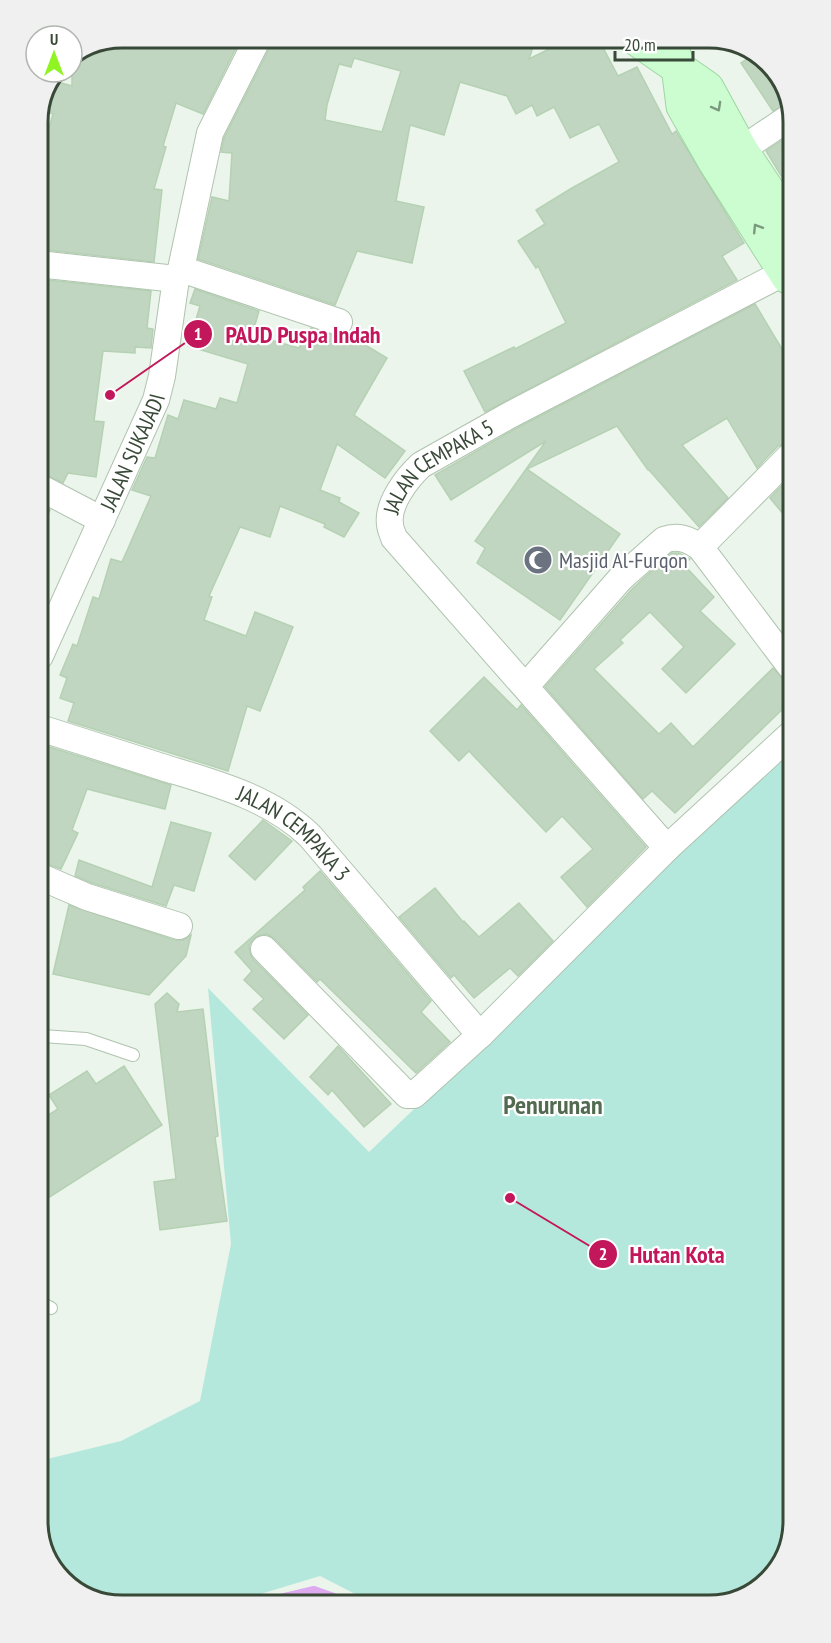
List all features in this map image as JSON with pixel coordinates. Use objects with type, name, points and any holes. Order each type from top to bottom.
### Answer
[{"type":"street","name":"JALAN SUKAJADI","points":[[48,638],[156,400],[178,274],[210,133],[253,48]]},
{"type":"street","points":[[673,52],[707,88],[741,150],[783,213]]},
{"type":"street","points":[[673,52],[683,106],[783,270]]},
{"type":"street","points":[[741,150],[783,122]]},
{"type":"street","points":[[48,265],[178,274],[339,322]]},
{"type":"street","name":"JALAN CEMPAKA 5","points":[[667,848],[394,538],[389,523],[394,501],[413,472],[421,465],[508,416],[783,277]]},
{"type":"street","points":[[700,547],[783,463]]},
{"type":"street","points":[[48,492],[102,520]]},
{"type":"street","points":[[526,686],[621,578],[664,540],[672,537],[681,537],[700,547],[783,657]]},
{"type":"street","name":"JALAN CEMPAKA 3","points":[[48,731],[242,794],[279,811],[310,836],[480,1035]]},
{"type":"street","points":[[264,949],[407,1095],[414,1095],[480,1035],[667,848],[783,741]]},
{"type":"street","points":[[48,880],[87,897],[179,926]]},
{"type":"lane","points":[[48,1036],[86,1039],[133,1055]]},
{"type":"shaded area","points":[[783,751],[783,1522],[777,1550],[765,1570],[738,1589],[724,1594],[710,1595],[357,1595],[320,1576],[258,1595],[117,1595],[98,1591],[73,1577],[58,1558],[49,1536],[48,1459],[121,1441],[200,1401],[231,1244],[208,988],[369,1152],[606,926]]},
{"type":"building","points":[[236,48],[203,114],[176,103],[163,146],[166,147],[154,189],[162,190],[154,262],[48,250],[48,131],[53,114],[49,113],[56,89],[59,84],[72,86],[72,84],[84,84],[84,59],[112,49]]},
{"type":"building","points":[[269,48],[533,48],[529,59],[551,48],[603,48],[618,76],[637,67],[672,134],[676,131],[744,243],[722,256],[737,280],[485,412],[464,371],[514,347],[515,349],[566,323],[538,266],[536,268],[518,241],[545,224],[536,210],[619,162],[599,124],[570,138],[554,107],[537,116],[532,105],[516,114],[507,96],[460,82],[444,135],[410,125],[396,201],[424,207],[412,263],[357,251],[335,305],[198,259],[212,197],[229,201],[232,153],[221,152],[224,138]],"holes":[[[354,58],[401,71],[382,132],[325,120],[339,64],[351,67]]]},
{"type":"building","points":[[747,59],[768,77],[782,107],[773,111],[741,63]]},
{"type":"building","points":[[783,140],[783,179],[766,151]]},
{"type":"building","points":[[48,280],[151,291],[147,328],[153,329],[151,348],[135,347],[135,353],[103,351],[94,421],[104,422],[96,477],[68,473],[63,483],[48,476]]},
{"type":"building","points":[[195,289],[259,311],[252,335],[299,348],[311,328],[335,336],[347,334],[387,358],[354,415],[405,451],[385,478],[337,444],[320,490],[340,498],[339,502],[359,513],[344,537],[324,527],[325,524],[280,506],[270,537],[240,527],[209,596],[212,597],[204,620],[246,636],[255,612],[293,627],[260,711],[247,706],[228,771],[68,721],[74,703],[60,698],[67,678],[60,675],[73,644],[77,646],[93,597],[99,599],[111,559],[122,562],[151,496],[132,490],[147,457],[155,458],[168,415],[178,419],[184,400],[216,409],[220,398],[237,403],[248,364],[188,346],[200,306],[190,303]]},
{"type":"building","points":[[755,304],[783,351],[783,444],[778,446],[757,468],[727,418],[682,445],[728,498],[699,527],[648,470],[617,426],[527,469],[620,534],[560,620],[477,563],[485,548],[475,541],[546,441],[451,500],[435,475],[515,429]]},
{"type":"building","points":[[783,484],[783,514],[770,498]]},
{"type":"building","points":[[671,553],[679,553],[690,559],[684,565],[714,597],[700,611],[735,644],[686,693],[662,669],[684,647],[650,612],[620,640],[623,643],[594,669],[659,734],[671,723],[693,747],[773,668],[783,679],[783,709],[675,813],[652,791],[643,799],[545,687],[632,589]]},
{"type":"building","points":[[484,677],[517,710],[521,705],[646,847],[587,907],[561,877],[593,849],[562,816],[546,832],[469,751],[459,761],[430,731]]},
{"type":"building","points":[[48,747],[171,785],[165,809],[87,789],[72,830],[78,833],[61,869],[48,864]]},
{"type":"building","points":[[263,820],[292,841],[255,880],[229,856]]},
{"type":"building","points":[[171,822],[211,833],[194,891],[174,885],[166,906],[75,876],[79,860],[152,887]]},
{"type":"building","points":[[320,871],[431,1001],[421,1012],[450,1042],[416,1073],[320,979],[317,982],[275,939],[267,934],[253,939],[249,946],[253,959],[308,1015],[284,1039],[253,1009],[264,999],[244,980],[252,971],[235,952],[305,890],[303,887]]},
{"type":"building","points":[[435,888],[463,922],[479,937],[519,903],[553,941],[518,976],[510,968],[474,998],[454,975],[451,978],[399,917]]},
{"type":"building","points":[[69,905],[174,940],[183,940],[191,935],[186,956],[149,995],[53,974]]},
{"type":"building","points":[[167,993],[179,1004],[177,1012],[203,1009],[218,1136],[215,1137],[227,1221],[160,1230],[154,1182],[176,1179],[155,1004]]},
{"type":"building","points":[[338,1046],[391,1104],[364,1127],[332,1090],[328,1095],[310,1077]]},
{"type":"building","points":[[124,1066],[162,1125],[48,1198],[48,1115],[58,1109],[49,1095],[87,1071],[96,1084]]},
{"type":"waterway","points":[[293,1595],[314,1590],[328,1595]]},
{"type":"place","name":"PAUD Puspa Indah","points":[[110,395]]},
{"type":"place","name":"Masjid Al-Furqon","points":[[538,560]]},
{"type":"place","name":"Hutan Kota","points":[[510,1198]]},
{"type":"district","name":"Penurunan","points":[[553,1105]]}]
